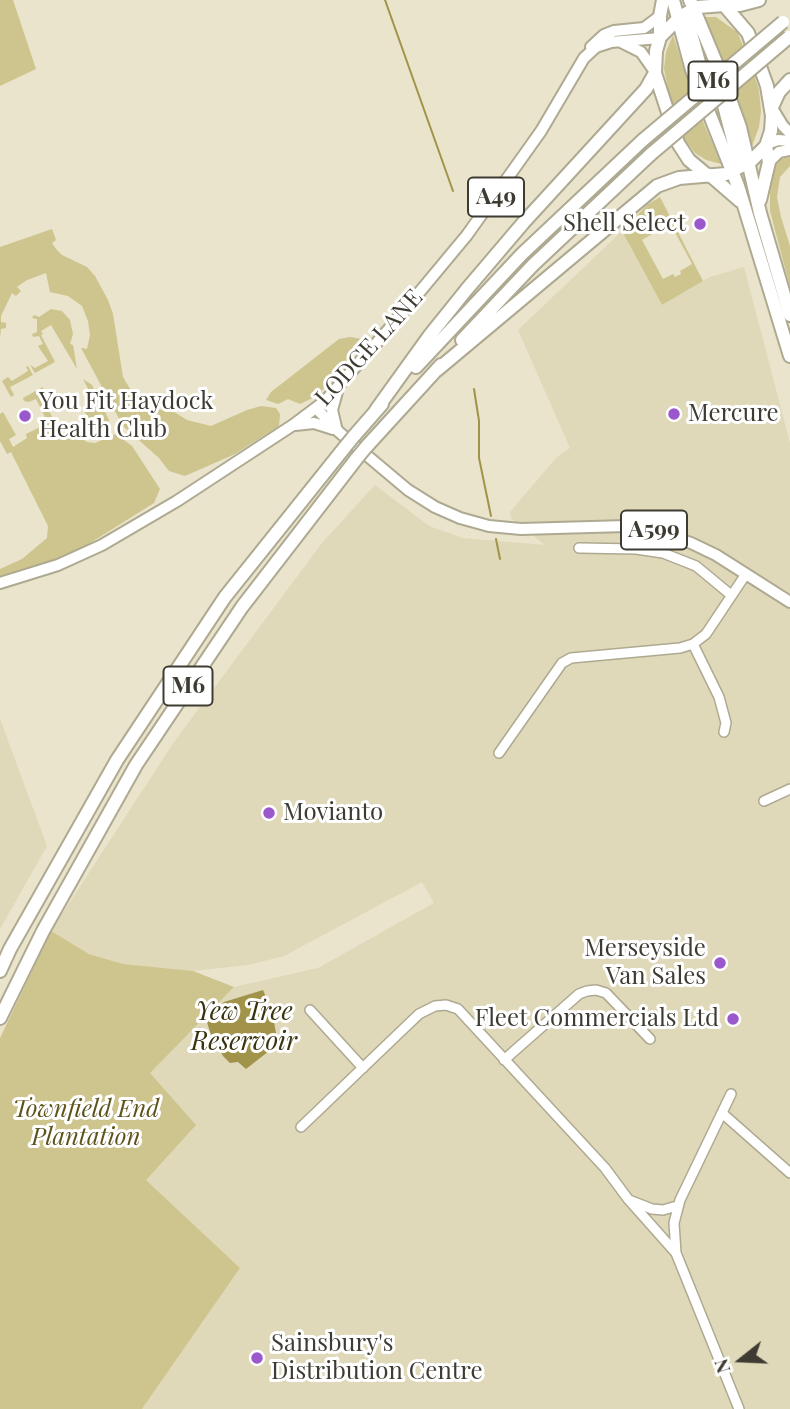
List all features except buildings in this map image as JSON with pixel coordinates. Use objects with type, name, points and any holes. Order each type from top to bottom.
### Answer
[{"type":"highway","points":[[663,0],[655,72],[680,148],[695,166],[737,197],[744,208]]},
{"type":"highway","points":[[673,0],[692,70],[733,171],[790,356]]},
{"type":"highway","points":[[660,38],[692,4],[740,5],[759,0]]},
{"type":"highway","points":[[692,4],[713,53],[750,162],[760,213],[790,316]]},
{"type":"highway","points":[[692,4],[688,22],[718,138]]},
{"type":"highway","points":[[437,370],[657,186],[679,178],[733,171],[750,162],[766,145],[771,131],[772,108],[752,41],[740,21],[722,4]]},
{"type":"highway","name":"M6","points":[[0,971],[117,760],[225,597],[354,436],[522,254],[643,140],[787,19]]},
{"type":"highway","name":"M6","points":[[0,1018],[43,931],[136,765],[242,607],[366,446],[533,265],[651,154],[789,37]]},
{"type":"highway","points":[[713,53],[717,80],[738,159],[733,171]]},
{"type":"highway","points":[[376,410],[467,289],[524,222],[646,89],[655,72]]},
{"type":"highway","points":[[772,108],[779,92],[790,80]]},
{"type":"highway","points":[[760,213],[761,192],[769,162],[766,145]]},
{"type":"main road","name":"LODGE LANE","points":[[0,583],[58,565],[102,545],[177,501],[293,425],[337,390],[467,235],[541,131],[593,44],[614,31],[644,28],[660,16]]},
{"type":"main road","points":[[584,58],[597,47],[618,41],[660,38]]},
{"type":"main road","points":[[618,41],[637,49],[655,72]]},
{"type":"main road","points":[[772,108],[790,133]]},
{"type":"main road","points":[[766,145],[778,140],[790,141]]},
{"type":"main road","points":[[769,162],[779,152],[790,150]]},
{"type":"main road","points":[[337,390],[332,416],[339,432]]},
{"type":"main road","name":"A599","points":[[316,408],[339,432],[408,490],[435,507],[460,518],[489,526],[521,529],[626,526],[653,530],[691,543],[746,573],[790,602]]},
{"type":"main road","name":"A599","points":[[293,425],[314,423],[339,432]]},
{"type":"street","points":[[585,546],[663,553],[696,566],[732,595]]},
{"type":"street","points":[[499,753],[562,663],[571,658],[680,648],[693,644],[706,634],[746,573]]},
{"type":"street","points":[[693,644],[719,697],[726,723],[724,732]]},
{"type":"street","points":[[764,801],[790,789]]},
{"type":"street","points":[[504,1060],[579,994],[587,991],[606,993],[650,1040]]},
{"type":"street","points":[[301,1127],[419,1014],[435,1006],[446,1005],[457,1009],[605,1168],[628,1199],[676,1253]]},
{"type":"street","points":[[310,1010],[363,1068]]},
{"type":"street","points":[[731,1094],[677,1206],[674,1223],[676,1253],[739,1409]]},
{"type":"street","points":[[722,1113],[790,1172]]},
{"type":"street","points":[[628,1199],[652,1209],[663,1210],[677,1206]]},
{"type":"shaded area","points":[[622,231],[662,305],[710,277],[744,267],[790,443],[790,1409],[142,1409],[240,1268],[146,1180],[149,1073],[234,987],[318,968],[434,903],[422,882],[284,956],[248,965],[193,971],[123,964],[89,954],[51,931],[174,742],[322,543],[375,485],[429,526],[463,538],[545,545],[511,518],[510,512],[557,457],[570,448],[518,330]]},
{"type":"shaded area","points":[[0,719],[47,846],[0,929]]},
{"type":"green space","points":[[0,0],[13,0],[36,69],[0,86]]},
{"type":"green space","points":[[704,17],[716,17],[737,32],[750,61],[759,90],[761,111],[752,146],[730,77]]},
{"type":"green space","points":[[673,35],[696,105],[721,164],[706,160],[695,153],[685,140],[664,69],[666,52]]},
{"type":"green space","points":[[790,157],[790,166],[780,177],[777,197],[790,246],[790,287],[770,211],[770,192],[774,168],[781,159]]},
{"type":"green space","points":[[660,197],[703,281],[662,305],[622,231],[647,205]],"holes":[[[669,221],[692,264],[680,271],[681,274],[675,277],[673,274],[663,279],[642,240],[654,233],[653,229]]]},
{"type":"green space","points":[[52,229],[56,240],[52,243],[56,249],[62,255],[87,267],[108,300],[113,314],[123,377],[139,404],[145,409],[171,410],[187,420],[211,426],[261,406],[276,408],[280,414],[279,426],[235,454],[185,476],[169,471],[159,458],[123,426],[81,348],[87,349],[90,335],[82,306],[68,296],[50,292],[46,273],[17,287],[21,291],[16,296],[12,293],[1,316],[1,322],[6,323],[6,328],[1,329],[0,338],[0,247]]},
{"type":"green space","points":[[51,309],[62,311],[70,320],[73,334],[70,344],[73,345],[77,369],[51,325],[41,331],[41,335],[55,362],[35,373],[30,365],[35,368],[48,361],[38,346],[43,344],[39,336],[33,337],[32,334],[37,332],[37,319],[32,318]]},
{"type":"green space","points":[[339,339],[362,339],[348,362],[317,396],[300,404],[288,399],[278,404],[266,400],[271,392]]},
{"type":"green space","points":[[28,366],[33,375],[10,387],[14,395],[11,397],[2,381],[8,377],[12,381],[28,371]]},
{"type":"green space","points":[[83,379],[92,385],[109,420],[107,428],[94,429],[84,411],[89,408],[87,404],[94,400]]},
{"type":"green space","points":[[43,387],[43,397],[53,419],[65,426],[69,435],[74,434],[87,442],[95,443],[116,434],[132,446],[160,489],[154,503],[71,555],[0,580],[0,569],[22,559],[47,538],[48,526],[11,452],[7,454],[0,441],[0,414],[3,412],[16,435],[9,439],[13,447],[27,438],[26,434],[48,423],[36,399],[29,402],[23,398]]},
{"type":"green space","name":"Townfield End Plantation","points":[[51,931],[89,954],[123,964],[193,971],[234,987],[150,1073],[196,1125],[146,1180],[240,1268],[142,1409],[0,1409],[0,1038]]},
{"type":"water","name":"Yew Tree Reservoir","points":[[263,990],[272,1011],[278,1044],[246,1069],[238,1062],[230,1063],[223,1056],[206,1019],[224,1002]]},
{"type":"waterway","points":[[385,0],[453,191]]},
{"type":"waterway","points":[[474,389],[479,421],[479,458],[491,516]]},
{"type":"waterway","points":[[496,539],[500,559]]},
{"type":"place","name":"Shell Select","points":[[700,224]]},
{"type":"place","name":"Mercure","points":[[674,414]]},
{"type":"place","name":"You Fit Haydock Health Club","points":[[25,416]]},
{"type":"place","name":"Movianto","points":[[269,813]]},
{"type":"place","name":"Merseyside Van Sales","points":[[720,963]]},
{"type":"place","name":"Fleet Commercials Ltd","points":[[733,1019]]},
{"type":"place","name":"Sainsbury's Distribution Centre","points":[[257,1358]]}]
